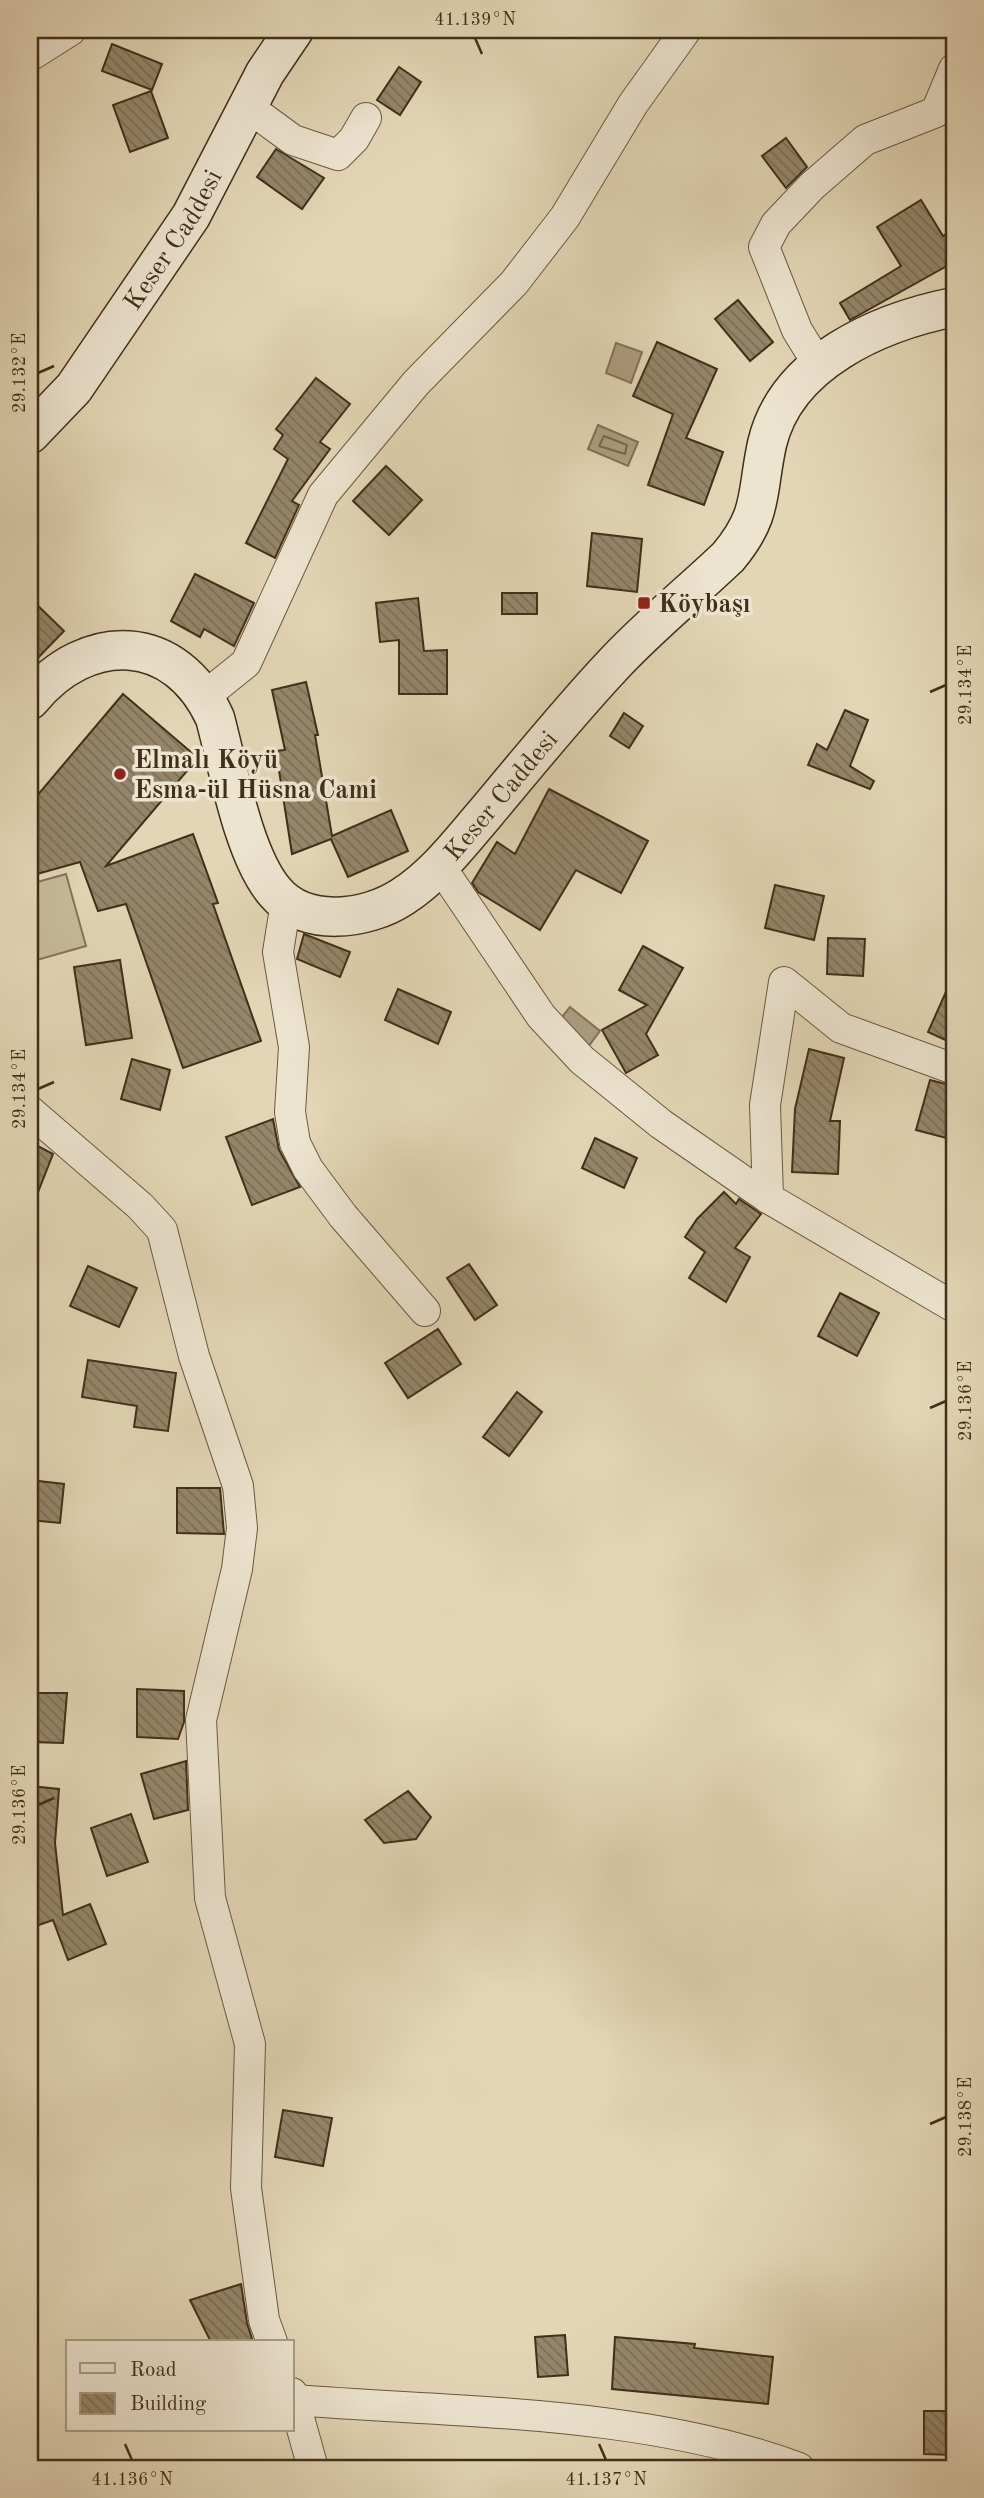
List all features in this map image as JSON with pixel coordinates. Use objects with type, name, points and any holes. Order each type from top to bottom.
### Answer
[{"type":"street","points":[[30,56],[71,30]]},
{"type":"street","name":"Keser Caddesi","points":[[30,434],[74,388],[191,216],[265,73],[294,30]]},
{"type":"street","points":[[205,696],[246,663],[323,495],[416,383],[514,283],[565,217],[633,104],[686,30]]},
{"type":"street","points":[[819,366],[797,330],[764,247],[785,214],[864,140],[936,112],[954,69]]},
{"type":"street","points":[[248,107],[293,139],[338,155],[354,139],[366,118]]},
{"type":"street","name":"Keser Caddesi","points":[[30,700],[70,665],[109,650],[128,649],[164,658],[182,670],[205,696],[215,718],[254,854],[274,892],[286,902],[322,917],[364,913],[401,898],[440,866],[611,667],[728,557],[745,537],[760,499],[767,445],[775,420],[794,388],[819,366],[866,336],[893,323],[954,307]]},
{"type":"street","points":[[440,866],[541,1016],[582,1060],[661,1125],[768,1198],[954,1307]]},
{"type":"street","points":[[286,902],[278,952],[294,1047],[289,1112],[295,1143],[308,1169],[344,1216],[425,1311]]},
{"type":"street","points":[[768,1198],[765,1105],[784,982],[841,1028],[954,1069]]},
{"type":"street","points":[[30,1111],[140,1206],[162,1230],[194,1356],[238,1486],[242,1528],[237,1569],[201,1720],[210,1898],[250,2044],[246,2188],[264,2320],[271,2340]]},
{"type":"street","points":[[313,2468],[294,2396],[633,2425],[771,2458],[799,2468]]},
{"type":"shaded area","points":[[66,874],[86,946],[30,962],[30,884]]},
{"type":"water","points":[[616,343],[642,352],[631,383],[606,373]]},
{"type":"water","points":[[598,425],[638,442],[628,466],[588,449]]},
{"type":"water","points":[[570,1007],[600,1031],[588,1047],[558,1022]]},
{"type":"building","points":[[112,44],[162,64],[152,90],[102,71]]},
{"type":"building","points":[[399,67],[421,82],[400,115],[377,100]]},
{"type":"building","points":[[151,91],[168,138],[130,152],[113,105]]},
{"type":"building","points":[[786,138],[807,167],[786,188],[762,156]]},
{"type":"building","points":[[276,149],[324,178],[302,209],[257,177]]},
{"type":"building","points":[[921,200],[943,236],[954,229],[954,262],[850,320],[840,303],[901,266],[877,227]]},
{"type":"building","points":[[738,300],[773,342],[750,361],[715,319]]},
{"type":"building","points":[[657,342],[717,369],[686,438],[723,452],[704,505],[648,485],[673,414],[633,396]]},
{"type":"building","points":[[316,378],[350,404],[320,442],[330,449],[292,501],[299,505],[275,558],[246,543],[288,459],[274,449],[283,435],[276,429]]},
{"type":"building","points":[[386,466],[422,500],[389,535],[353,501]]},
{"type":"building","points":[[592,533],[642,539],[637,592],[587,586]]},
{"type":"building","points":[[195,574],[254,603],[234,646],[204,629],[200,637],[171,621]]},
{"type":"building","points":[[502,593],[537,593],[537,614],[502,614]]},
{"type":"building","points":[[30,598],[64,631],[30,666]]},
{"type":"building","points":[[418,598],[424,651],[447,650],[447,694],[399,694],[399,640],[380,642],[376,603]]},
{"type":"building","points":[[306,682],[318,735],[315,735],[332,836],[391,810],[408,851],[348,877],[331,839],[292,854],[276,751],[285,750],[272,690]]},
{"type":"building","points":[[123,694],[198,758],[106,866],[193,834],[218,903],[213,904],[261,1041],[183,1068],[126,904],[98,911],[80,862],[30,876],[30,804]]},
{"type":"building","points":[[845,710],[868,720],[850,766],[874,781],[870,789],[808,765],[817,744],[827,750]]},
{"type":"building","points":[[624,713],[643,726],[629,748],[610,736]]},
{"type":"building","points":[[549,789],[648,841],[621,893],[576,870],[540,930],[478,892],[472,883],[497,842],[515,854]]},
{"type":"building","points":[[775,885],[824,896],[814,940],[765,928]]},
{"type":"building","points":[[304,934],[350,952],[340,977],[297,959]]},
{"type":"building","points":[[828,938],[865,939],[863,976],[827,974]]},
{"type":"building","points":[[643,946],[683,968],[646,1034],[658,1055],[626,1073],[602,1030],[647,1005],[619,990]]},
{"type":"building","points":[[120,960],[132,1038],[86,1045],[74,967]]},
{"type":"building","points":[[954,974],[954,1044],[928,1032]]},
{"type":"building","points":[[398,989],[451,1012],[438,1044],[385,1020]]},
{"type":"building","points":[[809,1049],[844,1058],[830,1121],[840,1121],[838,1174],[792,1172],[795,1109]]},
{"type":"building","points":[[132,1059],[170,1070],[160,1110],[121,1099]]},
{"type":"building","points":[[930,1080],[954,1086],[954,1140],[916,1130]]},
{"type":"building","points":[[273,1119],[279,1150],[300,1187],[252,1205],[226,1137]]},
{"type":"building","points":[[595,1138],[637,1158],[624,1188],[582,1168]]},
{"type":"building","points":[[30,1142],[53,1154],[31,1210],[30,1210]]},
{"type":"building","points":[[724,1192],[736,1204],[739,1199],[761,1214],[735,1248],[750,1257],[726,1302],[689,1278],[705,1252],[685,1237],[697,1219]]},
{"type":"building","points":[[469,1264],[497,1305],[475,1320],[447,1278]]},
{"type":"building","points":[[88,1266],[137,1288],[119,1327],[70,1306]]},
{"type":"building","points":[[840,1293],[879,1313],[857,1356],[818,1336]]},
{"type":"building","points":[[438,1329],[461,1364],[408,1398],[385,1363]]},
{"type":"building","points":[[88,1360],[176,1373],[168,1431],[134,1427],[137,1406],[82,1397]]},
{"type":"building","points":[[517,1392],[542,1412],[509,1456],[483,1437]]},
{"type":"building","points":[[30,1480],[64,1484],[60,1523],[30,1520]]},
{"type":"building","points":[[177,1488],[220,1488],[224,1534],[177,1533]]},
{"type":"building","points":[[137,1689],[184,1691],[184,1722],[178,1739],[137,1737]]},
{"type":"building","points":[[30,1693],[67,1693],[63,1743],[30,1742]]},
{"type":"building","points":[[186,1761],[188,1810],[154,1819],[141,1774]]},
{"type":"building","points":[[30,1786],[59,1789],[55,1843],[63,1915],[90,1904],[106,1944],[68,1960],[53,1920],[30,1928]]},
{"type":"building","points":[[408,1791],[431,1817],[416,1839],[384,1843],[365,1820]]},
{"type":"building","points":[[131,1814],[148,1862],[107,1876],[91,1828]]},
{"type":"building","points":[[283,2110],[332,2118],[323,2166],[275,2157]]},
{"type":"building","points":[[241,2284],[252,2340],[210,2340],[190,2300]]},
{"type":"building","points":[[565,2335],[568,2375],[538,2377],[535,2337]]},
{"type":"building","points":[[615,2337],[695,2344],[694,2348],[773,2357],[768,2404],[612,2389]]},
{"type":"building","points":[[924,2411],[954,2411],[954,2455],[924,2454]]},
{"type":"place","name":"Köybaşı","points":[[644,603]]},
{"type":"place","name":"Elmalı Köyü Esma-ül Hüsna Cami","points":[[120,774]]}]
